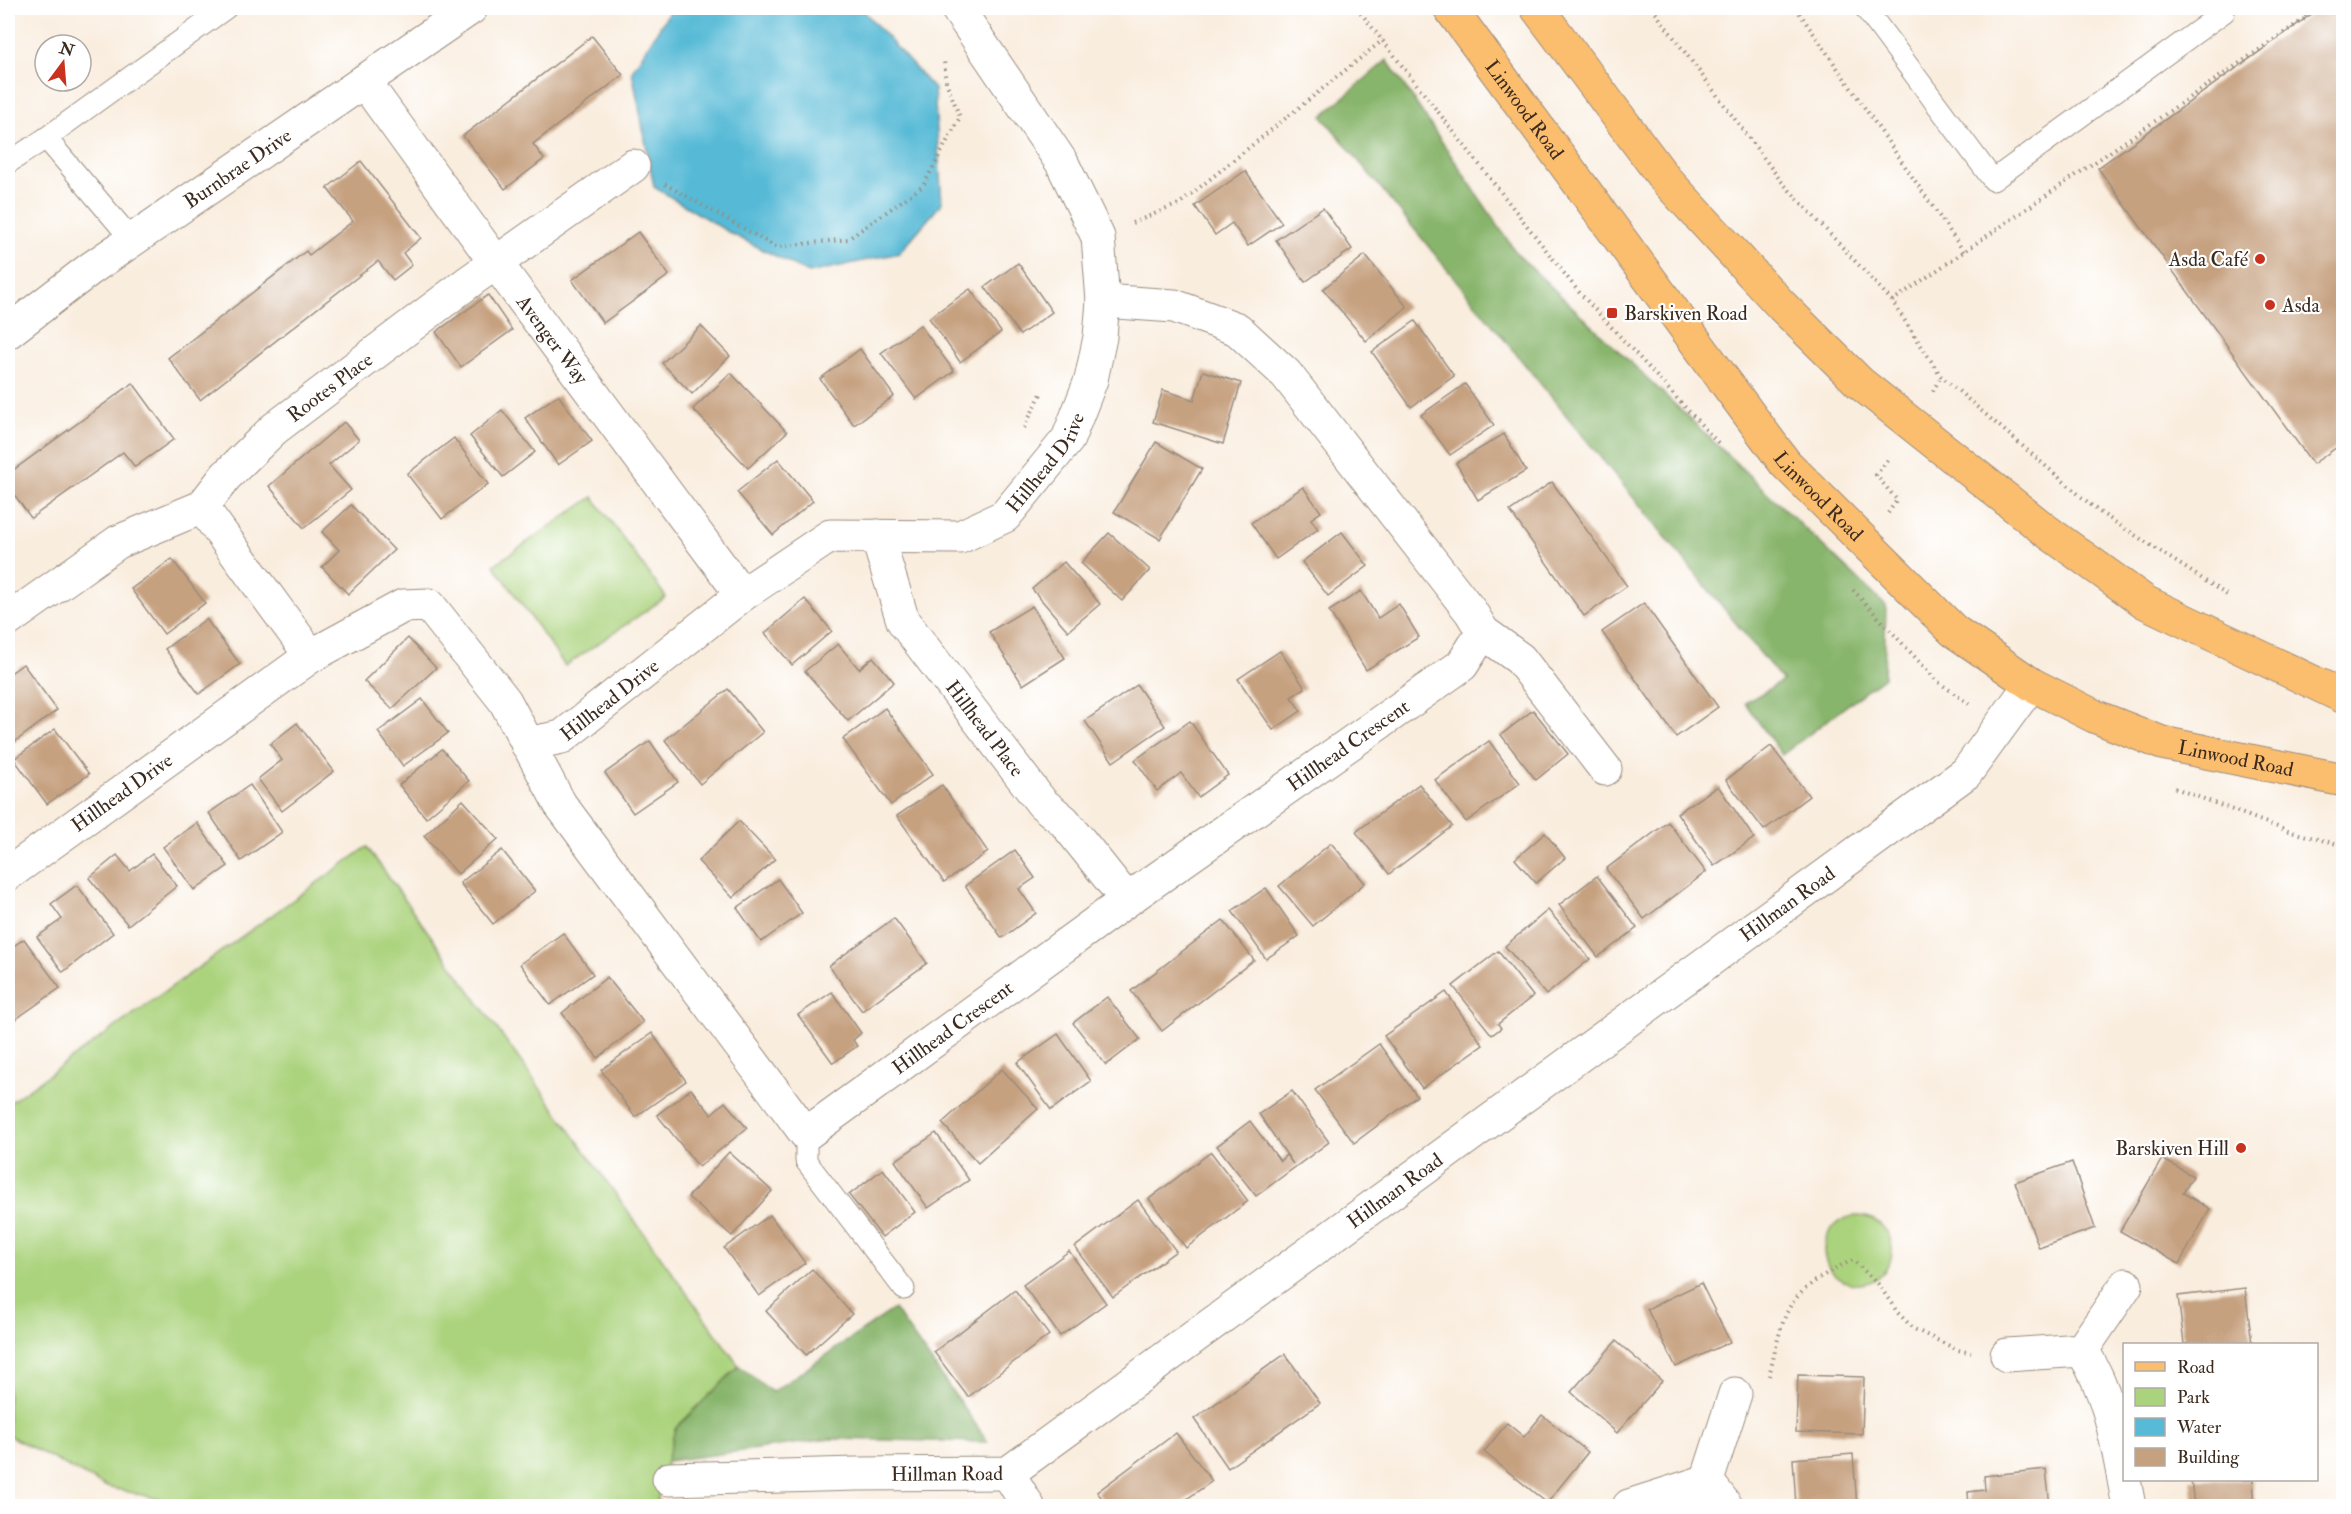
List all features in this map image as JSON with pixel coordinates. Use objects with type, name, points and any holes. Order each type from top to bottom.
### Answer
[{"type":"main road","name":"Linwood Road","points":[[1450,8],[1785,463],[1954,632],[2031,684],[2094,716],[2162,743],[2343,780]]},
{"type":"main road","points":[[1537,8],[1665,179],[1782,306],[1860,382],[2045,530],[2145,602],[2343,697]]},
{"type":"street","name":"Burnbrae Drive","points":[[8,332],[90,269],[471,8]]},
{"type":"street","points":[[957,8],[1062,164],[1098,237]]},
{"type":"street","name":"Avenger Way","points":[[364,81],[483,272],[742,595]]},
{"type":"street","name":"Rootes Place","points":[[8,620],[118,542],[202,507],[226,476],[274,429],[483,272],[633,166]]},
{"type":"street","name":"Hillhead Drive","points":[[10,865],[311,656],[404,606],[429,604],[505,700],[527,744],[562,737],[742,595],[830,536],[960,537],[1005,516],[1068,439],[1091,380],[1100,337],[1103,301],[1098,237]]},
{"type":"street","points":[[1103,301],[1174,306],[1237,329],[1286,374],[1471,612],[1483,632],[1520,659],[1605,769]]},
{"type":"street","points":[[202,507],[311,656]]},
{"type":"street","name":"Hillhead Place","points":[[877,536],[903,621],[1042,803],[1064,820],[1127,900]]},
{"type":"street","name":"Hillhead Crescent","points":[[806,1134],[1127,900],[1462,665],[1483,632]]},
{"type":"street","name":"Hillman Road","points":[[669,1479],[1008,1473],[1966,773],[2031,684]]},
{"type":"street","points":[[527,744],[560,804],[806,1134]]},
{"type":"street","points":[[2082,1350],[2126,1285]]},
{"type":"street","points":[[2007,1355],[2082,1350]]},
{"type":"street","points":[[2082,1350],[2094,1369],[2110,1408],[2123,1475]]},
{"type":"street","points":[[1629,1506],[1716,1494],[1735,1394]]},
{"type":"street","points":[[1008,1473],[1028,1506]]},
{"type":"street","points":[[2124,1481],[2129,1506]]},
{"type":"lane","points":[[8,163],[226,8]]},
{"type":"lane","points":[[1865,8],[1993,180],[2224,12],[2224,8]]},
{"type":"lane","points":[[46,138],[132,240]]},
{"type":"lane","points":[[806,1134],[806,1161],[904,1289]]},
{"type":"path","points":[[1357,8],[1578,291],[1724,449]]},
{"type":"path","points":[[1652,8],[1781,181],[1892,301],[1941,376],[2098,511],[2235,601]]},
{"type":"path","points":[[1796,8],[1964,252]]},
{"type":"path","points":[[1892,301],[2307,17],[2299,8]]},
{"type":"path","points":[[1098,237],[1179,204],[1383,40]]},
{"type":"path","points":[[633,166],[776,247],[848,239],[923,186],[960,117],[946,82],[943,52]]},
{"type":"path","points":[[1866,544],[1897,500],[1876,475],[1916,427],[1941,376]]},
{"type":"path","points":[[1024,428],[1045,386]]},
{"type":"path","points":[[1853,589],[1937,681],[2000,726]]},
{"type":"path","points":[[1735,1394],[1755,1396],[1768,1381],[1781,1331],[1792,1302],[1823,1274],[1854,1260],[1878,1284],[1898,1313],[1914,1329],[1958,1350],[1982,1356],[2007,1355]]},
{"type":"green space","points":[[1387,60],[1517,254],[1886,606],[1884,677],[1782,755],[1745,703],[1783,681],[1322,116]]},
{"type":"green space","points":[[593,497],[666,597],[565,666],[494,565]]},
{"type":"green space","points":[[367,847],[739,1366],[675,1429],[656,1506],[190,1506],[107,1487],[8,1435],[8,1104]]},
{"type":"green space","points":[[1858,1216],[1871,1219],[1882,1226],[1889,1237],[1892,1250],[1889,1263],[1882,1274],[1871,1281],[1858,1284],[1845,1281],[1834,1274],[1827,1263],[1824,1250],[1827,1237],[1834,1226],[1845,1219]]},
{"type":"green space","points":[[894,1309],[988,1442],[831,1439],[667,1461],[675,1429],[739,1366],[772,1392]]},
{"type":"water","points":[[672,8],[861,8],[934,89],[942,203],[899,253],[809,273],[730,233],[654,187],[632,71]]},
{"type":"building","name":"Asda","points":[[2320,8],[2344,8],[2344,442],[2313,464],[2098,168]]},
{"type":"building","points":[[592,36],[623,75],[533,144],[544,159],[505,189],[463,136]]},
{"type":"building","points":[[361,161],[421,238],[403,253],[412,265],[393,280],[378,261],[200,400],[168,358],[306,251],[309,255],[353,221],[327,188]]},
{"type":"building","points":[[1245,171],[1282,223],[1248,246],[1232,223],[1215,235],[1195,206]]},
{"type":"building","points":[[1323,208],[1352,249],[1305,282],[1276,240]]},
{"type":"building","points":[[638,232],[669,275],[603,323],[572,280]]},
{"type":"building","points":[[1365,255],[1407,307],[1366,341],[1323,289]]},
{"type":"building","points":[[1018,263],[1052,312],[1020,335],[985,287]]},
{"type":"building","points":[[970,289],[1001,332],[960,362],[929,318]]},
{"type":"building","points":[[488,295],[512,330],[461,367],[436,332]]},
{"type":"building","points":[[1415,321],[1454,376],[1411,407],[1372,352]]},
{"type":"building","points":[[920,325],[954,371],[916,399],[881,353]]},
{"type":"building","points":[[701,326],[730,356],[692,394],[662,363]]},
{"type":"building","points":[[860,349],[894,396],[854,425],[820,379]]},
{"type":"building","points":[[1203,371],[1241,383],[1223,444],[1153,422],[1163,390],[1194,400]]},
{"type":"building","points":[[731,373],[787,432],[748,468],[693,409]]},
{"type":"building","points":[[133,383],[174,439],[135,467],[123,452],[31,518],[8,486],[8,474]]},
{"type":"building","points":[[1465,384],[1494,425],[1450,455],[1421,415]]},
{"type":"building","points":[[558,395],[592,441],[558,465],[525,418]]},
{"type":"building","points":[[502,410],[535,452],[503,477],[470,436]]},
{"type":"building","points":[[344,422],[359,440],[329,465],[351,490],[304,528],[269,486]]},
{"type":"building","points":[[1504,434],[1526,471],[1478,500],[1456,463]]},
{"type":"building","points":[[454,438],[488,484],[442,519],[407,474]]},
{"type":"building","points":[[1156,442],[1202,469],[1160,539],[1114,512]]},
{"type":"building","points":[[778,459],[813,501],[773,535],[737,492]]},
{"type":"building","points":[[1552,482],[1627,586],[1584,616],[1510,511]]},
{"type":"building","points":[[1303,487],[1321,512],[1311,519],[1318,529],[1276,559],[1251,523]]},
{"type":"building","points":[[351,505],[394,550],[348,594],[322,567],[339,550],[322,532]]},
{"type":"building","points":[[1342,532],[1368,566],[1328,596],[1302,562]]},
{"type":"building","points":[[1109,533],[1150,570],[1122,601],[1081,563]]},
{"type":"building","points":[[172,559],[205,603],[164,634],[131,589]]},
{"type":"building","points":[[1064,562],[1100,604],[1068,631],[1032,589]]},
{"type":"building","points":[[1361,591],[1378,618],[1399,604],[1419,637],[1366,670],[1329,611]]},
{"type":"building","points":[[805,599],[832,631],[792,665],[765,633]]},
{"type":"building","points":[[1644,603],[1718,707],[1676,737],[1602,632]]},
{"type":"building","points":[[1032,606],[1065,658],[1023,685],[989,632]]},
{"type":"building","points":[[206,619],[240,664],[199,694],[165,649]]},
{"type":"building","points":[[408,638],[436,668],[392,709],[364,681]]},
{"type":"building","points":[[838,644],[859,669],[873,657],[894,682],[848,721],[805,671]]},
{"type":"building","points":[[1280,651],[1305,688],[1291,697],[1301,711],[1273,730],[1238,679]]},
{"type":"building","points":[[23,664],[57,710],[12,744],[8,738],[8,675]]},
{"type":"building","points":[[1137,685],[1165,726],[1113,762],[1085,721]]},
{"type":"building","points":[[728,689],[763,732],[700,784],[665,740]]},
{"type":"building","points":[[422,699],[448,733],[403,766],[378,732]]},
{"type":"building","points":[[885,708],[933,774],[891,805],[843,739]]},
{"type":"building","points":[[1533,710],[1568,754],[1536,780],[1501,735]]},
{"type":"building","points":[[1190,721],[1228,775],[1198,797],[1181,773],[1157,791],[1135,760]]},
{"type":"building","points":[[297,723],[334,771],[282,811],[258,779],[282,760],[270,744]]},
{"type":"building","points":[[55,729],[89,774],[47,804],[14,759]]},
{"type":"building","points":[[650,741],[678,782],[633,813],[605,773]]},
{"type":"building","points":[[1489,741],[1520,783],[1466,822],[1435,780]]},
{"type":"building","points":[[1771,746],[1809,796],[1764,830],[1726,780]]},
{"type":"building","points":[[442,749],[469,781],[426,818],[399,785]]},
{"type":"building","points":[[1419,784],[1452,826],[1389,874],[1356,832]]},
{"type":"building","points":[[250,785],[282,832],[241,861],[209,813]]},
{"type":"building","points":[[942,785],[988,852],[944,882],[897,816]]},
{"type":"building","points":[[1718,786],[1754,838],[1714,866],[1677,813]]},
{"type":"building","points":[[463,800],[498,839],[458,874],[424,836]]},
{"type":"building","points":[[739,821],[775,859],[733,898],[698,861]]},
{"type":"building","points":[[1668,822],[1706,872],[1644,919],[1606,869]]},
{"type":"building","points":[[197,823],[228,866],[194,890],[163,847]]},
{"type":"building","points":[[1545,833],[1565,858],[1536,883],[1515,859]]},
{"type":"building","points":[[1331,843],[1365,883],[1313,926],[1279,886]]},
{"type":"building","points":[[502,850],[535,891],[493,924],[460,883]]},
{"type":"building","points":[[1015,850],[1035,878],[1019,889],[1036,913],[1002,938],[965,886]]},
{"type":"building","points":[[152,854],[177,886],[128,925],[89,878],[117,855],[130,871]]},
{"type":"building","points":[[1597,876],[1637,928],[1598,957],[1559,905]]},
{"type":"building","points":[[778,879],[802,913],[761,942],[737,908]]},
{"type":"building","points":[[77,885],[113,933],[63,972],[37,937],[62,919],[51,904]]},
{"type":"building","points":[[1266,888],[1299,936],[1266,959],[1232,911]]},
{"type":"building","points":[[1548,910],[1590,959],[1546,995],[1505,946]]},
{"type":"building","points":[[894,918],[927,963],[862,1011],[829,966]]},
{"type":"building","points":[[1223,920],[1254,960],[1162,1031],[1131,991]]},
{"type":"building","points":[[563,933],[593,974],[550,1005],[520,964]]},
{"type":"building","points":[[24,939],[60,988],[13,1021],[8,1014],[8,950]]},
{"type":"building","points":[[1498,951],[1533,996],[1498,1024],[1501,1028],[1492,1035],[1453,986]]},
{"type":"building","points":[[607,977],[643,1022],[598,1058],[562,1013]]},
{"type":"building","points":[[832,992],[861,1033],[853,1040],[857,1046],[833,1063],[798,1015]]},
{"type":"building","points":[[1446,992],[1483,1045],[1422,1088],[1384,1036]]},
{"type":"building","points":[[1107,997],[1140,1039],[1106,1065],[1073,1023]]},
{"type":"building","points":[[652,1033],[686,1081],[635,1117],[601,1070]]},
{"type":"building","points":[[1058,1034],[1091,1081],[1051,1110],[1017,1063]]},
{"type":"building","points":[[1379,1044],[1417,1096],[1354,1143],[1315,1090]]},
{"type":"building","points":[[1002,1069],[1038,1109],[978,1163],[942,1123]]},
{"type":"building","points":[[691,1089],[711,1114],[725,1102],[747,1128],[699,1167],[657,1115]]},
{"type":"building","points":[[1292,1091],[1329,1142],[1256,1196],[1217,1146],[1250,1121],[1280,1161],[1286,1155],[1293,1164],[1259,1114]]},
{"type":"building","points":[[936,1133],[969,1180],[928,1208],[895,1161]]},
{"type":"building","points":[[729,1152],[772,1191],[732,1236],[688,1197]]},
{"type":"building","points":[[1211,1152],[1248,1201],[1186,1248],[1149,1199]]},
{"type":"building","points":[[2162,1159],[2193,1176],[2183,1193],[2210,1209],[2179,1264],[2120,1231]]},
{"type":"building","points":[[2072,1162],[2095,1228],[2039,1248],[2015,1182]]},
{"type":"building","points":[[883,1169],[915,1212],[882,1237],[849,1195]]},
{"type":"building","points":[[1138,1200],[1176,1251],[1113,1297],[1075,1247]]},
{"type":"building","points":[[770,1215],[805,1263],[759,1296],[724,1248]]},
{"type":"building","points":[[1069,1251],[1106,1303],[1060,1336],[1023,1285]]},
{"type":"building","points":[[812,1269],[852,1314],[806,1355],[766,1311]]},
{"type":"building","points":[[1701,1283],[1730,1342],[1676,1367],[1647,1309]]},
{"type":"building","points":[[2245,1288],[2252,1343],[2184,1343],[2178,1296]]},
{"type":"building","points":[[1015,1290],[1049,1335],[968,1397],[934,1352]]},
{"type":"building","points":[[1616,1341],[1662,1381],[1617,1433],[1571,1392]]},
{"type":"building","points":[[1285,1354],[1320,1403],[1228,1468],[1194,1419]]},
{"type":"building","points":[[1798,1375],[1864,1377],[1862,1434],[1796,1432]]},
{"type":"building","points":[[1542,1415],[1588,1452],[1547,1503],[1484,1452],[1507,1423],[1524,1437]]},
{"type":"building","points":[[1176,1433],[1212,1481],[1177,1506],[1108,1506],[1097,1492]]},
{"type":"building","points":[[1853,1454],[1857,1506],[1796,1506],[1793,1459]]},
{"type":"building","points":[[2046,1469],[2050,1506],[1969,1506],[1968,1492],[1985,1490],[1984,1476]]},
{"type":"building","points":[[2191,1481],[2253,1481],[2255,1506],[2194,1506]]},
{"type":"place","name":"Asda Café","points":[[2260,259]]},
{"type":"place","name":"Asda","points":[[2270,305]]},
{"type":"place","name":"Barskiven Road","points":[[1612,313]]},
{"type":"place","name":"Barskiven Hill","points":[[2241,1148]]}]
